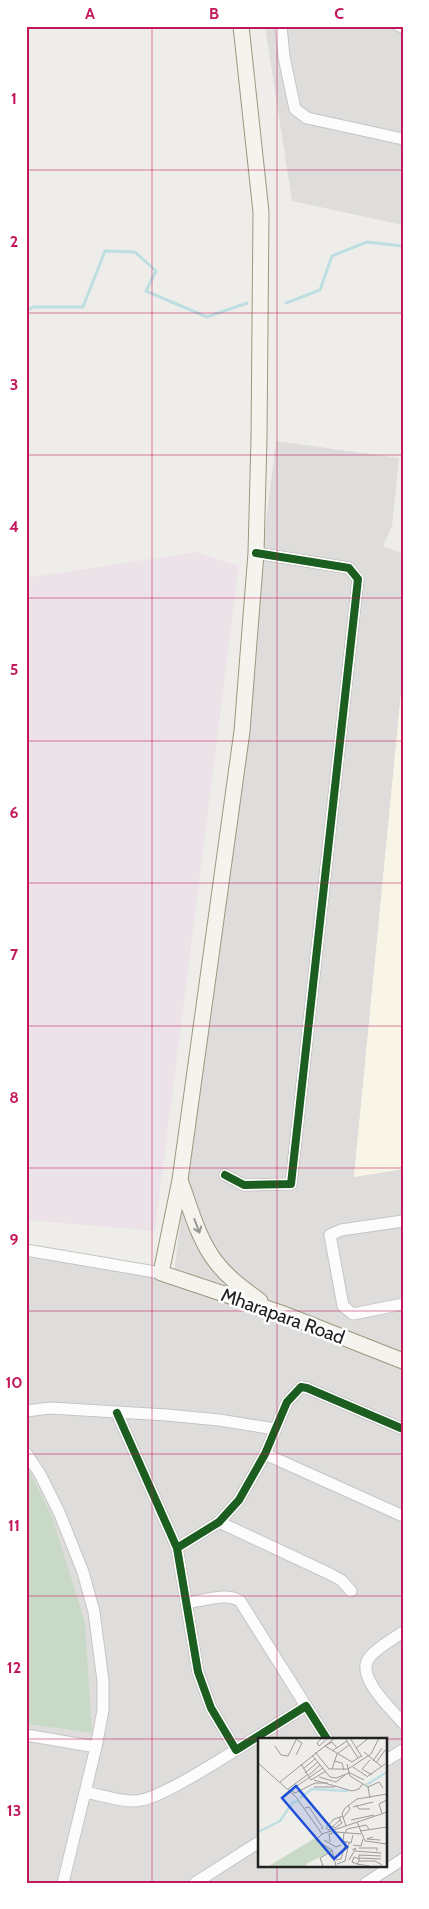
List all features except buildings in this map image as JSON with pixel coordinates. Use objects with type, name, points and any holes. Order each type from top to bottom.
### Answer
[{"type":"main road","points":[[161,1273],[180,1180],[242,731],[256,553],[260,438],[260,212],[241,26]]},
{"type":"main road","points":[[180,1180],[201,1236],[216,1261],[245,1290],[281,1313]]},
{"type":"main road","name":"Mharapara Road","points":[[161,1273],[281,1313],[403,1361]]},
{"type":"street","points":[[281,26],[284,57],[294,109],[307,118],[403,139]]},
{"type":"street","points":[[226,1175],[244,1185],[291,1184],[358,579],[349,568],[256,553]]},
{"type":"street","points":[[403,1221],[341,1230],[330,1236],[344,1306],[347,1311],[352,1314],[403,1304]]},
{"type":"street","points":[[26,1250],[161,1273]]},
{"type":"street","points":[[177,1548],[219,1522],[239,1500],[265,1454],[288,1402],[301,1388],[307,1388],[403,1429]]},
{"type":"street","points":[[26,1411],[50,1408],[167,1415],[218,1420],[276,1429]]},
{"type":"street","points":[[117,1413],[177,1548],[198,1672],[204,1692],[219,1724],[236,1750]]},
{"type":"street","points":[[26,1453],[40,1474],[59,1512],[83,1572],[94,1612],[103,1681],[103,1710],[96,1748],[63,1883]]},
{"type":"street","points":[[265,1454],[403,1516]]},
{"type":"street","points":[[219,1522],[328,1572],[342,1580],[351,1591]]},
{"type":"street","points":[[187,1603],[216,1598],[235,1598],[240,1601],[326,1738]]},
{"type":"street","points":[[403,1632],[368,1659],[365,1668],[366,1675],[376,1692],[403,1723]]},
{"type":"street","points":[[85,1792],[126,1801],[144,1800],[171,1788],[306,1706]]},
{"type":"street","points":[[26,1735],[96,1748]]},
{"type":"street","points":[[386,1760],[403,1750]]},
{"type":"street","points":[[195,1883],[258,1843]]},
{"type":"street","points":[[366,1883],[403,1859]]},
{"type":"shaded area","points":[[265,26],[403,26],[403,225],[292,201]]},
{"type":"shaded area","points":[[276,441],[399,458],[392,526],[383,546],[403,554],[403,673],[354,1177],[403,1169],[403,1883],[26,1883],[26,1724],[92,1733],[52,1516],[26,1464],[26,1255],[174,1274]]},
{"type":"shaded area","points":[[196,552],[239,566],[155,1231],[26,1220],[26,578]]},
{"type":"shaded area","points":[[403,673],[403,1169],[354,1177]]},
{"type":"green space","points":[[26,1464],[52,1516],[85,1623],[92,1733],[26,1724]]},
{"type":"waterway","points":[[286,303],[320,290],[332,256],[367,242],[403,246]]},
{"type":"waterway","points":[[26,311],[33,307],[83,307],[105,251],[135,252],[156,271],[146,291],[207,317],[247,303]]},
{"type":"cycle path","points":[[225,1175],[244,1185],[291,1184],[358,579],[349,568],[256,553]]},
{"type":"cycle path","points":[[177,1548],[219,1522],[239,1500],[265,1454],[287,1402],[301,1387],[403,1429]]},
{"type":"cycle path","points":[[117,1413],[177,1548],[198,1672],[211,1708],[236,1750],[306,1706],[326,1738]]}]
